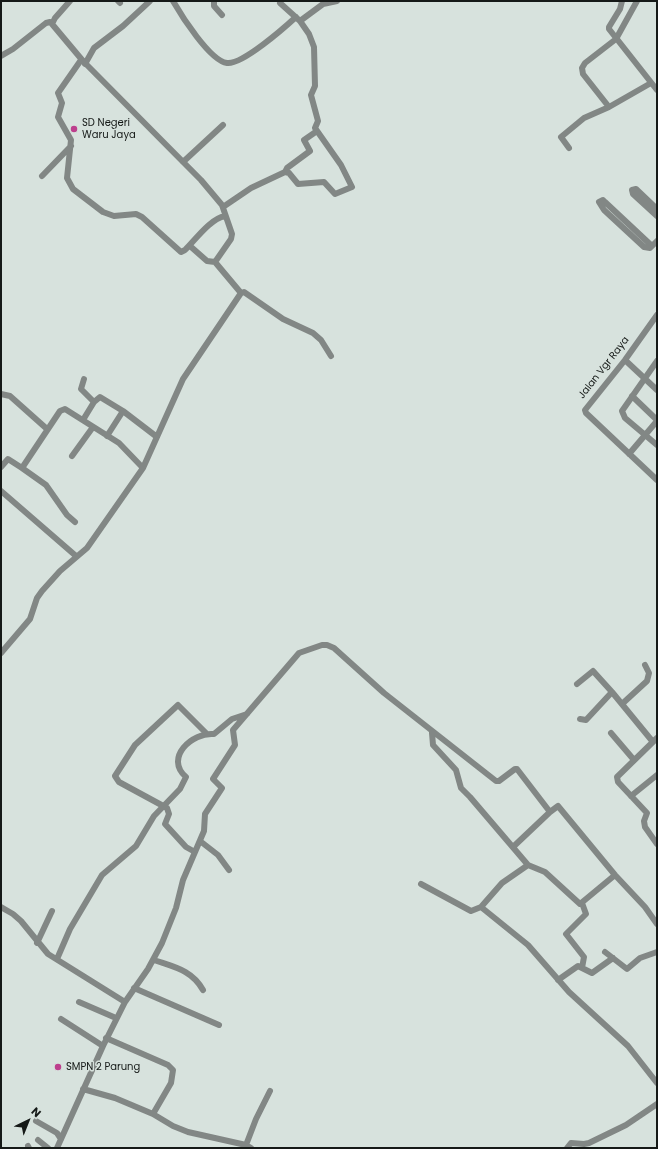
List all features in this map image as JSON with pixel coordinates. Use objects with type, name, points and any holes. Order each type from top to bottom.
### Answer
[{"type":"street","points":[[52,24],[55,18],[70,1]]},
{"type":"street","points":[[150,1],[123,26],[94,48],[58,93],[62,103],[58,117],[70,138],[71,146],[68,178],[73,189],[103,212],[119,217],[136,214],[142,217],[179,252],[183,252],[206,228],[220,217],[225,216]]},
{"type":"street","points":[[172,1],[188,26],[204,46],[220,60],[227,63],[236,61],[254,51],[298,19],[323,4],[337,1]]},
{"type":"street","points":[[214,1],[214,6],[222,15]]},
{"type":"street","points":[[622,1],[620,9],[608,28],[657,90]]},
{"type":"street","points":[[609,107],[583,74],[582,68],[585,63],[616,40],[637,1]]},
{"type":"street","points":[[280,3],[298,19],[309,34],[314,47],[315,85],[311,95],[318,121],[315,128],[341,165],[352,188],[335,194],[324,182],[298,184],[289,174],[285,172]]},
{"type":"street","points":[[1,56],[13,49],[46,23],[50,22],[83,62],[183,162],[211,191],[223,207],[225,216],[232,230],[232,237],[215,262]]},
{"type":"street","points":[[569,148],[562,138],[562,135],[584,118],[609,107],[651,83]]},
{"type":"street","points":[[183,162],[223,125]]},
{"type":"street","points":[[223,207],[251,188],[285,172],[287,168],[309,152],[304,140],[317,131]]},
{"type":"street","points":[[42,176],[71,146]]},
{"type":"street","points":[[657,209],[636,189],[632,190],[633,194],[657,216]]},
{"type":"street","points":[[652,246],[603,200],[599,202],[598,204],[604,210],[644,247],[648,248],[652,246],[657,241]]},
{"type":"street","points":[[190,246],[207,260],[215,262],[241,293],[244,292],[283,318],[313,333],[321,340],[331,356]]},
{"type":"street","points":[[1,653],[30,619],[42,591],[95,539],[110,513],[143,468],[183,379],[200,351],[217,330],[241,293]]},
{"type":"street","name":"Jalan Vgr Raya","points":[[657,315],[625,360],[585,410],[586,413],[628,454],[657,480]]},
{"type":"street","points":[[625,360],[657,390]]},
{"type":"street","points":[[657,361],[622,409],[622,413],[625,418],[657,445]]},
{"type":"street","points":[[84,379],[81,390],[94,402]]},
{"type":"street","points":[[1,394],[10,396],[47,429]]},
{"type":"street","points":[[628,454],[657,421],[632,396]]},
{"type":"street","points":[[83,420],[94,402],[100,397],[123,411],[157,437]]},
{"type":"street","points":[[22,468],[47,429],[63,409],[68,409],[123,446],[143,468]]},
{"type":"street","points":[[107,436],[123,411]]},
{"type":"street","points":[[72,456],[93,427]]},
{"type":"street","points":[[1,467],[8,459],[22,468],[54,494],[63,509],[75,522]]},
{"type":"street","points":[[1,491],[76,556]]},
{"type":"street","points":[[57,1148],[106,1038],[125,1002],[154,960],[176,908],[181,886],[204,831],[205,814],[222,788],[214,782],[213,778],[235,745],[233,730],[299,653],[316,646],[327,645],[334,648],[432,732],[496,782],[516,768],[550,812]]},
{"type":"street","points":[[622,704],[647,681],[649,673],[645,665]]},
{"type":"street","points":[[578,684],[593,671],[655,740],[617,777],[618,782],[647,813],[644,821],[645,827],[657,844]]},
{"type":"street","points":[[580,719],[586,720],[612,692]]},
{"type":"street","points":[[195,852],[186,847],[165,824],[169,810],[119,782],[115,776],[135,745],[178,705],[206,733]]},
{"type":"street","points":[[57,959],[70,929],[102,875],[136,846],[154,816],[165,807],[180,789],[186,777],[180,772],[177,766],[181,750],[191,739],[206,733],[214,734],[232,719],[247,714]]},
{"type":"street","points":[[432,732],[434,745],[458,773],[458,780],[463,792],[470,797],[528,864],[545,872],[577,902],[582,903]]},
{"type":"street","points":[[612,734],[634,760]]},
{"type":"street","points":[[631,796],[657,775]]},
{"type":"street","points":[[513,847],[558,806],[615,875],[645,907],[656,922]]},
{"type":"street","points":[[200,841],[218,854],[228,870]]},
{"type":"street","points":[[421,884],[468,910],[477,910],[481,908],[502,883],[528,864]]},
{"type":"street","points":[[582,903],[615,875]]},
{"type":"street","points":[[582,903],[586,914],[566,934],[584,956],[582,968]]},
{"type":"street","points":[[1,907],[14,914],[21,921],[37,943],[48,954],[125,1002]]},
{"type":"street","points":[[481,908],[528,945],[558,980],[591,1014],[628,1046],[657,1083]]},
{"type":"street","points":[[37,943],[52,911]]},
{"type":"street","points":[[605,952],[627,969],[640,958],[657,952]]},
{"type":"street","points":[[558,980],[576,966],[587,972],[594,972],[613,958]]},
{"type":"street","points":[[154,960],[191,974],[203,990]]},
{"type":"street","points":[[134,988],[219,1026]]},
{"type":"street","points":[[79,1002],[116,1018]]},
{"type":"street","points":[[61,1018],[103,1046]]},
{"type":"street","points":[[106,1038],[168,1065],[173,1070],[171,1083],[153,1114]]},
{"type":"street","points":[[83,1089],[115,1098],[153,1114],[172,1126],[188,1132],[249,1147],[256,1119],[270,1091]]},
{"type":"street","points":[[567,1148],[571,1143],[589,1143],[626,1125],[657,1104]]},
{"type":"street","points":[[36,1121],[56,1133],[61,1139]]},
{"type":"street","points":[[38,1140],[48,1148]]},
{"type":"place","name":"SD Negeri Waru Jaya","points":[[74,129]]},
{"type":"place","name":"SMPN 2 Parung","points":[[58,1067]]}]
